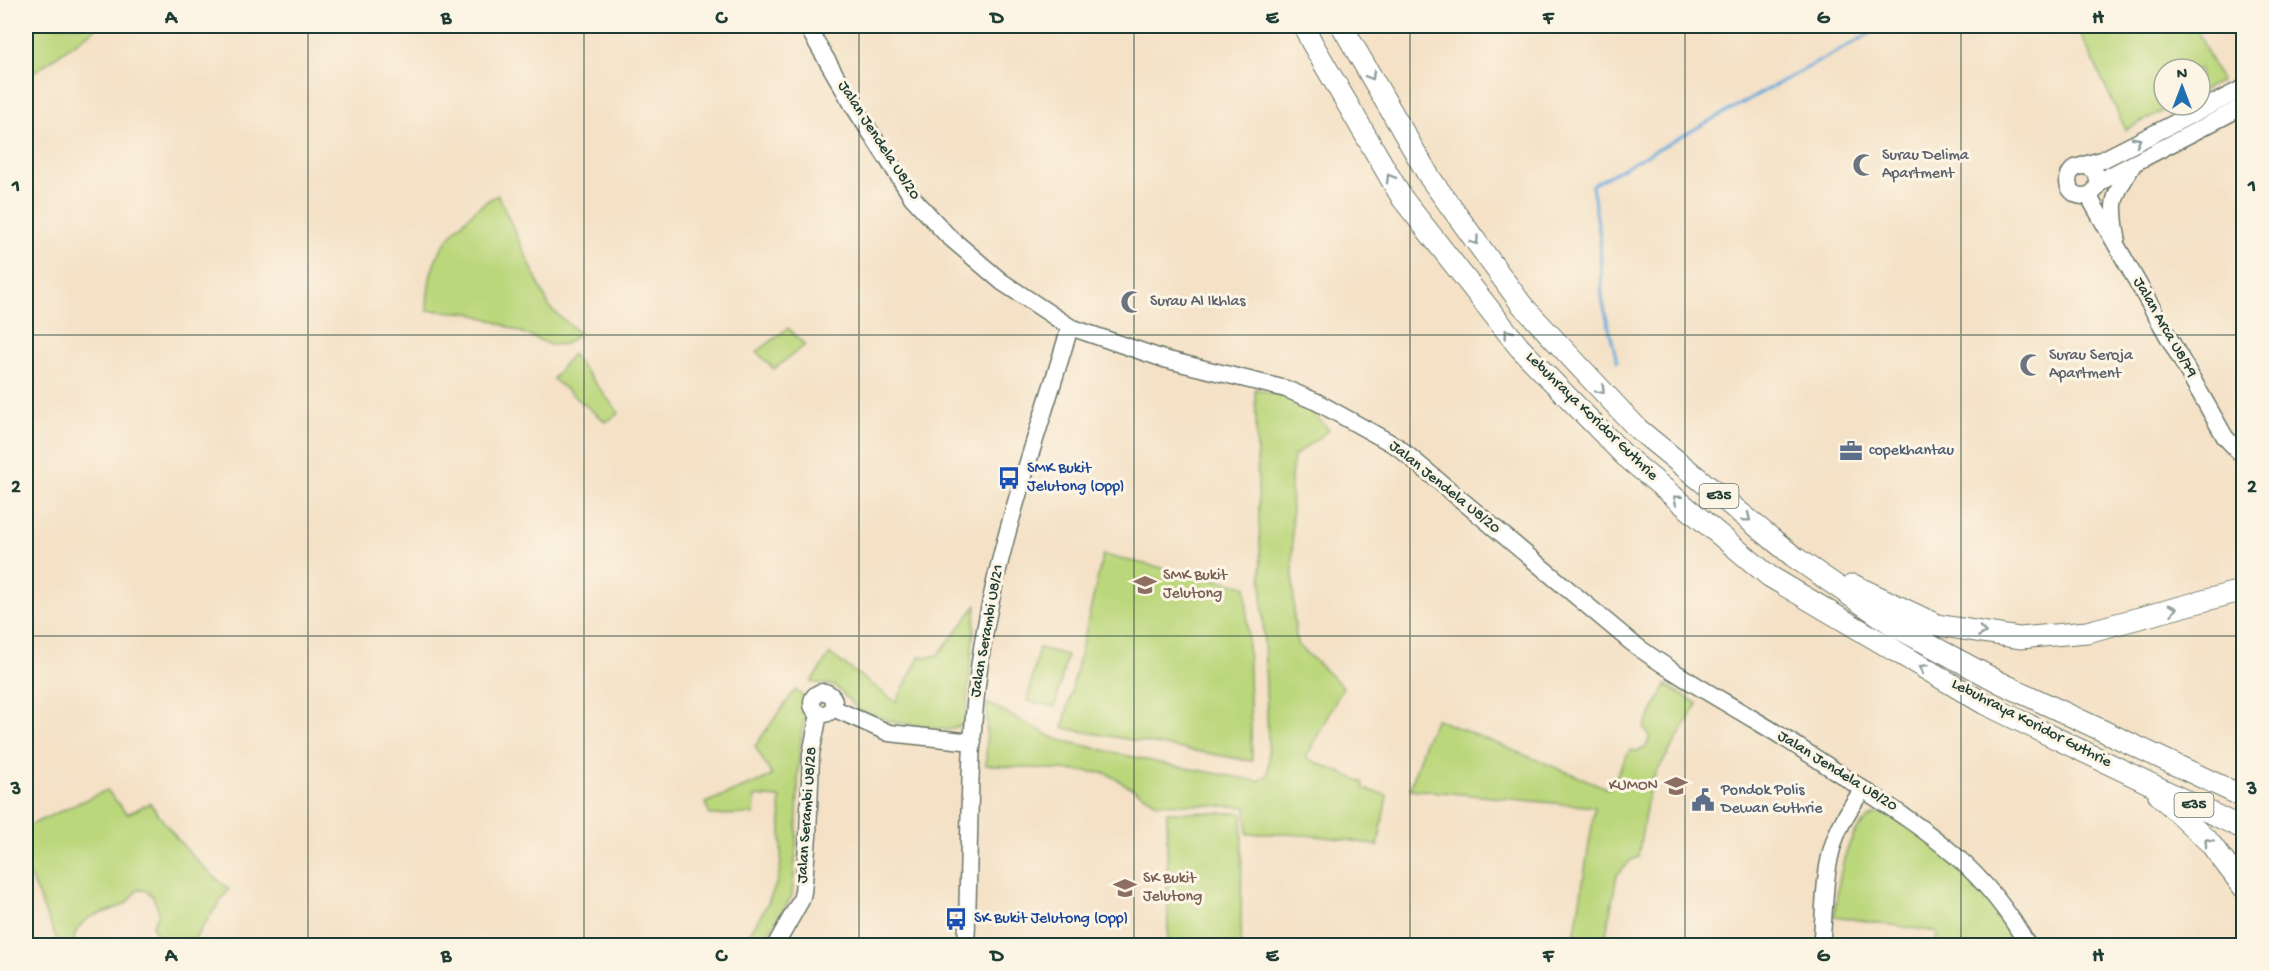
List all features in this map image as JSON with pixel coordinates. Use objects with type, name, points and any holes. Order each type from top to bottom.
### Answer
[{"type":"highway","name":"Lebuhraya Koridor Guthrie","points":[[1304,26],[1402,198],[1519,347],[1625,456],[1769,576],[1985,704],[2244,829]]},
{"type":"highway","name":"Lebuhraya Koridor Guthrie","points":[[1342,26],[1430,178],[1522,305],[1638,429],[1793,556],[1896,627],[1990,677],[2244,797]]},
{"type":"highway","points":[[1793,556],[1937,625],[2020,638],[2087,632],[2244,590]]},
{"type":"highway","points":[[2144,780],[2210,843],[2244,888]]},
{"type":"street","name":"Jalan Jendela U8/20","points":[[807,26],[854,107],[912,197],[973,258],[1026,299],[1070,327],[1164,359],[1286,389],[1317,402],[1398,447],[1630,642],[1898,811],[1971,867],[1998,899],[2028,945]]},
{"type":"street","points":[[2244,88],[2102,160],[2073,170],[2068,181],[2073,192],[2077,195],[2093,190],[2111,174],[2244,106]]},
{"type":"street","points":[[2120,251],[2113,212],[2114,197],[2134,163]]},
{"type":"street","points":[[2084,165],[2096,171],[2093,190]]},
{"type":"street","name":"Jalan Arca U8/79","points":[[2093,190],[2120,251],[2225,436],[2244,458]]},
{"type":"street","name":"Jalan Serambi U8/21","points":[[966,945],[973,742],[980,663],[996,575],[1070,327]]},
{"type":"street","name":"Jalan Serambi U8/28","points":[[775,945],[801,900],[803,892],[811,754],[826,711],[889,733],[973,742]]},
{"type":"street","points":[[1821,945],[1828,866],[1834,842],[1847,811],[1863,789]]},
{"type":"green space","points":[[26,26],[93,26],[95,29],[26,78]]},
{"type":"green space","points":[[2077,26],[2195,26],[2210,57],[2152,57],[2152,116],[2126,130]]},
{"type":"green space","points":[[2212,62],[2221,81],[2212,86]]},
{"type":"green space","points":[[498,195],[550,308],[579,333],[566,344],[551,345],[470,313],[427,310],[429,282],[442,248],[471,214]]},
{"type":"green space","points":[[788,328],[805,345],[774,369],[757,352]]},
{"type":"green space","points":[[572,354],[619,413],[606,422],[553,379]]},
{"type":"green space","points":[[1255,389],[1289,397],[1306,406],[1329,430],[1294,456],[1291,477],[1294,619],[1297,644],[1343,687],[1306,758],[1363,782],[1364,789],[1387,795],[1378,846],[1313,836],[1247,834],[1246,807],[1157,803],[1106,773],[986,765],[987,703],[1056,739],[1164,764],[1258,781],[1267,776],[1269,761]]},
{"type":"green space","points":[[1103,555],[1246,586],[1252,761],[1063,728]]},
{"type":"green space","points":[[976,606],[965,724],[948,730],[893,722],[860,711],[835,686],[811,682],[830,654],[896,702],[920,656],[938,655]]},
{"type":"green space","points":[[1039,648],[1067,655],[1055,707],[1027,701]]},
{"type":"green space","points":[[1666,685],[1698,704],[1650,783],[1638,857],[1631,860],[1617,875],[1604,945],[1573,945],[1595,807],[1410,789],[1425,741],[1436,719],[1609,789],[1630,750],[1636,751],[1647,745],[1649,736],[1644,728]]},
{"type":"green space","points":[[795,690],[803,696],[807,711],[799,755],[792,896],[761,945],[742,945],[768,902],[779,874],[782,847],[780,798],[755,796],[754,814],[710,815],[705,803],[772,776],[755,746]]},
{"type":"green space","points":[[107,790],[127,814],[150,803],[186,849],[229,889],[190,945],[163,945],[152,926],[159,913],[155,900],[150,894],[139,889],[126,903],[86,920],[80,925],[73,943],[59,945],[26,867],[26,827]]},
{"type":"green space","points":[[1167,812],[1242,813],[1241,945],[1168,945]]},
{"type":"green space","points":[[1876,814],[1886,814],[1905,821],[1989,895],[2021,945],[1936,945],[1937,932],[1834,916],[1841,873],[1849,845],[1856,832]]},
{"type":"waterway","points":[[1617,361],[1602,299],[1600,237],[1592,185],[1884,26]]},
{"type":"place","name":"Surau Delima Apartment","points":[[1864,165]]},
{"type":"place","name":"Surau Al Ikhlas","points":[[1132,302]]},
{"type":"place","name":"Surau Seroja Apartment","points":[[2031,365]]},
{"type":"place","name":"copekhantau","points":[[1851,451]]},
{"type":"place","name":"SMK Bukit Jelutong (Opp)","points":[[1009,478]]},
{"type":"place","name":"SMK Bukit Jelutong","points":[[1145,585]]},
{"type":"place","name":"KUMON","points":[[1676,786]]},
{"type":"place","name":"Pondok Polis Dewan Guthrie","points":[[1703,800]]},
{"type":"place","name":"SK Bukit Jelutong","points":[[1125,888]]},
{"type":"place","name":"SK Bukit Jelutong (Opp)","points":[[956,919]]}]
